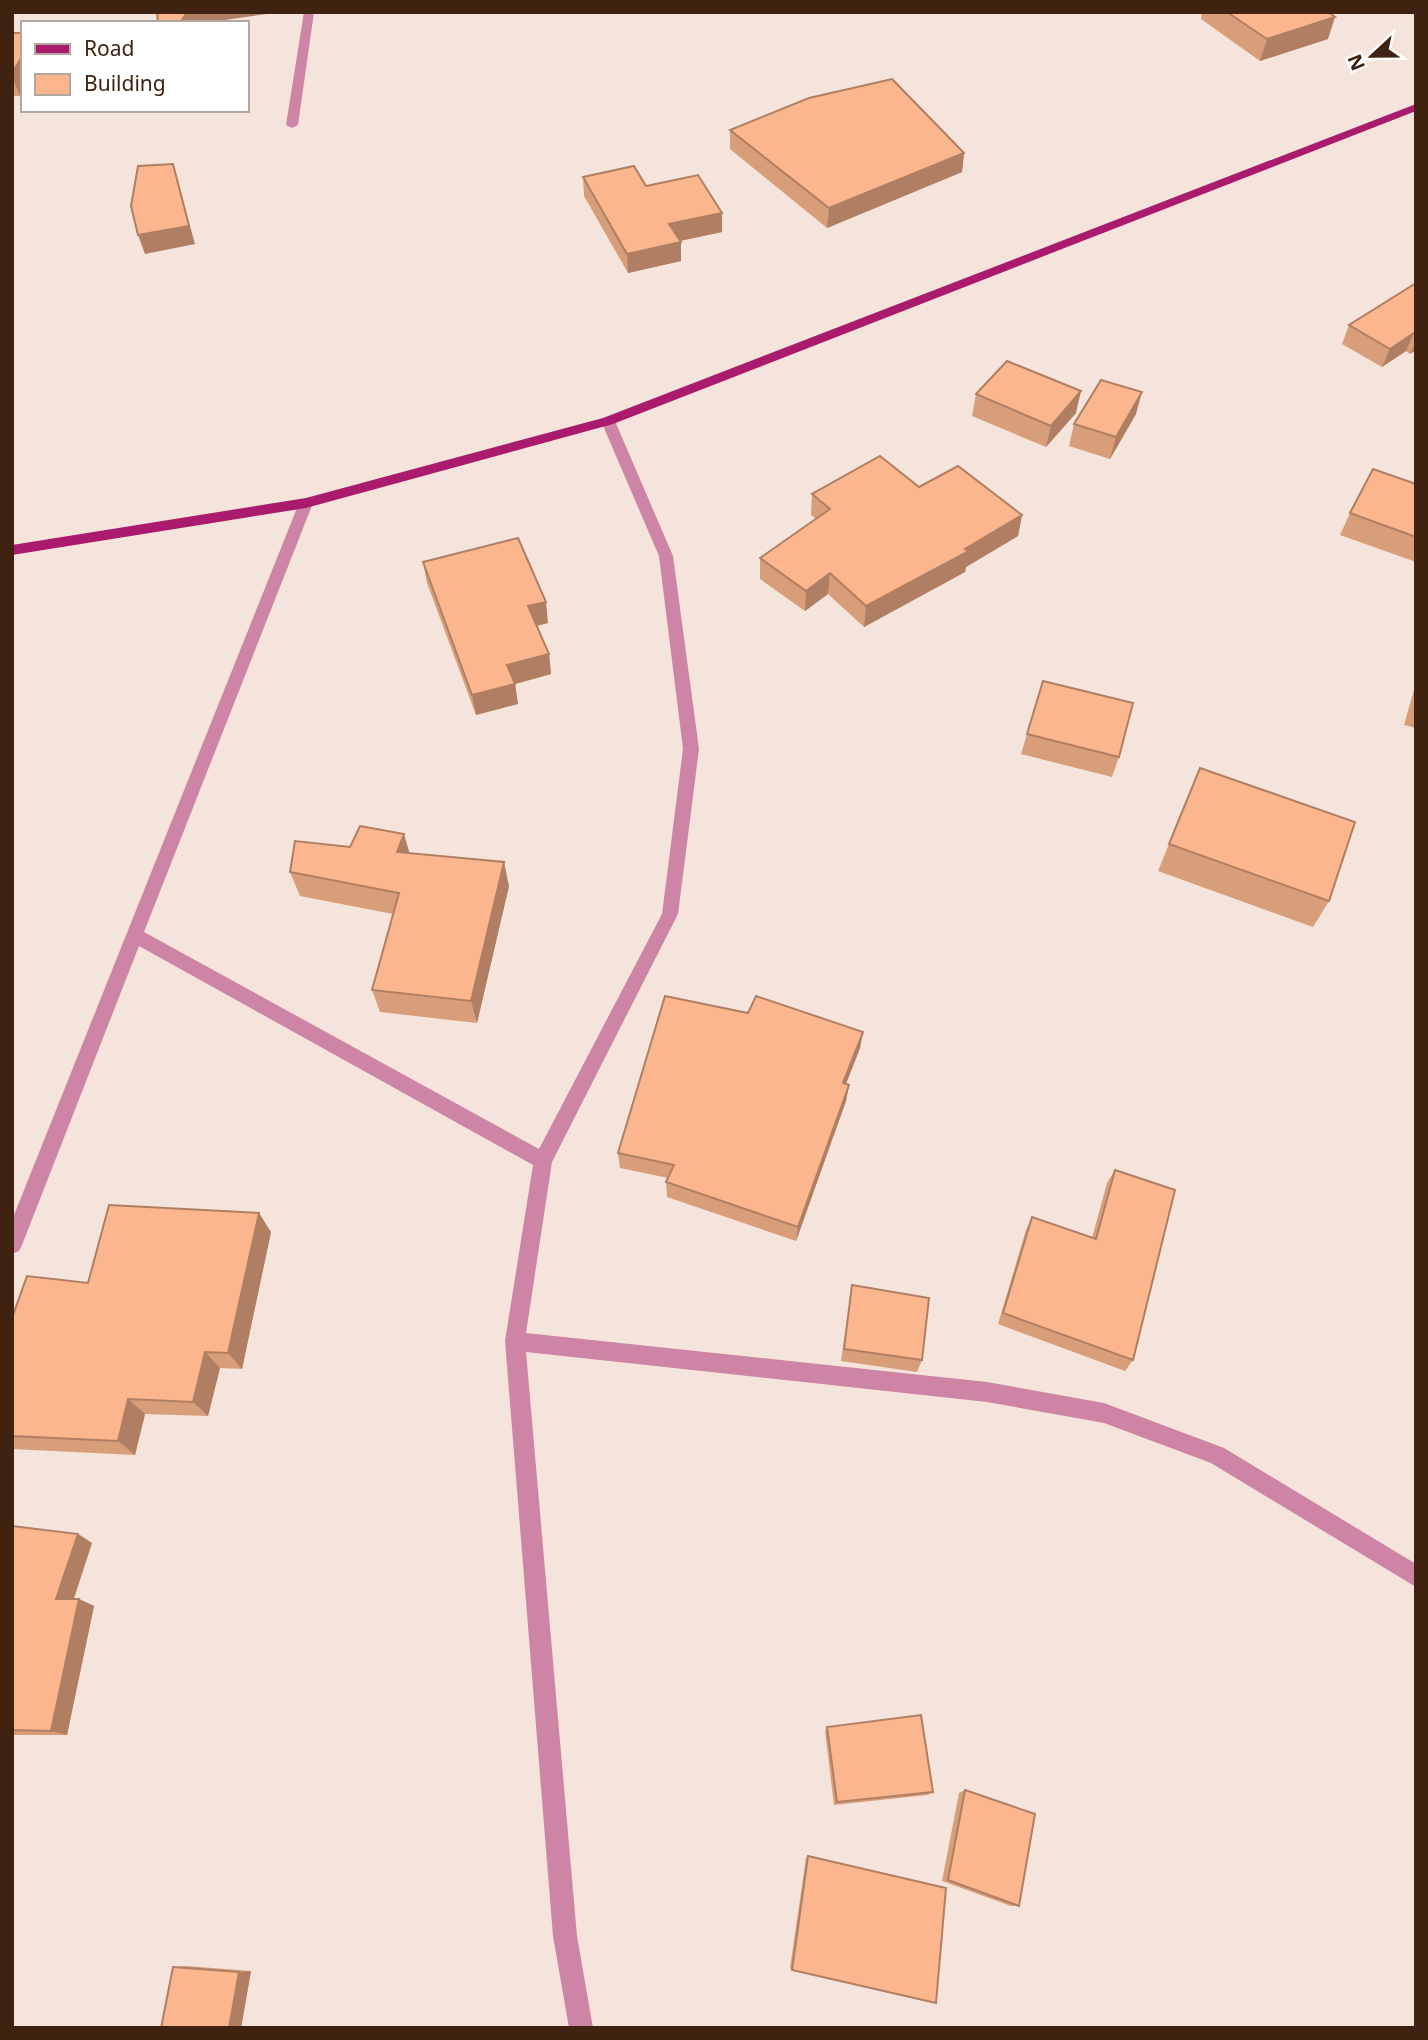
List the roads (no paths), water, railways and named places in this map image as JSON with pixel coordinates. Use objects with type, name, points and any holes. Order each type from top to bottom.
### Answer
[{"type":"main road","points":[[12,550],[306,503],[608,421],[1416,107]]},
{"type":"street","points":[[292,125],[309,12]]},
{"type":"street","points":[[581,2028],[565,1936],[516,1341],[543,1161],[670,914],[691,749],[666,556],[608,421]]},
{"type":"street","points":[[12,1245],[306,503]]},
{"type":"street","points":[[135,935],[543,1161]]},
{"type":"street","points":[[516,1341],[988,1392],[1104,1413],[1217,1455],[1416,1576]]}]
